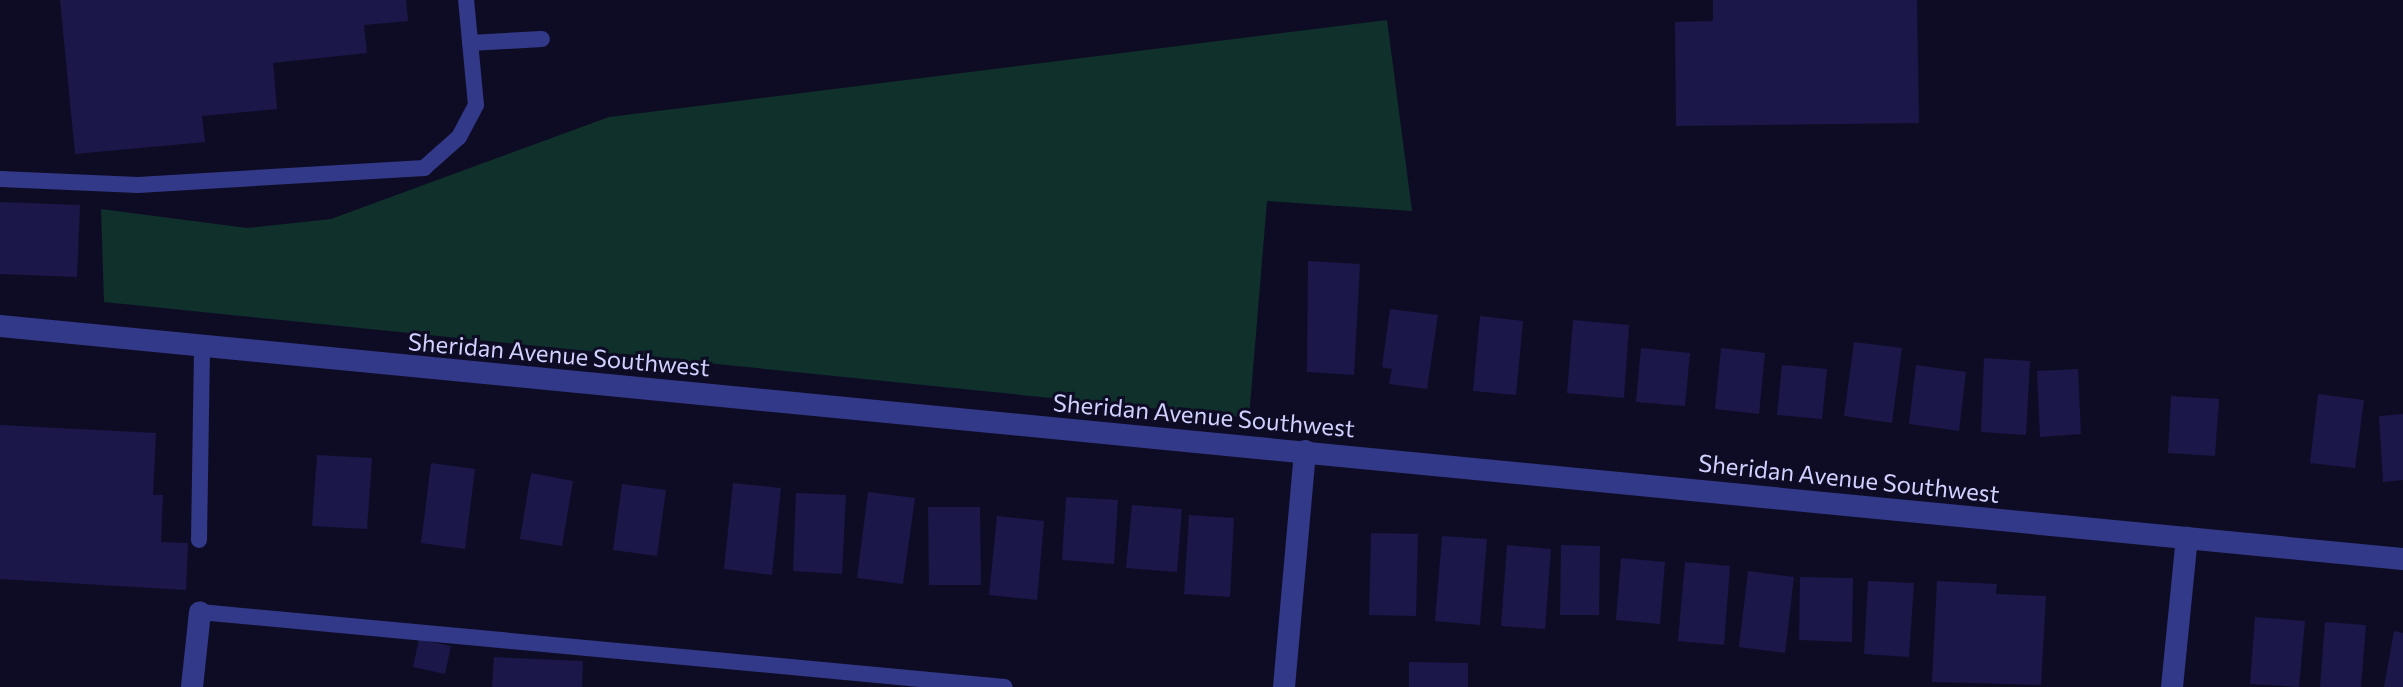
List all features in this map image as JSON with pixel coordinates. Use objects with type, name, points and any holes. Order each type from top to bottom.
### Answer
[{"type":"street","name":"Sheridan Avenue Southwest","points":[[0,326],[2403,559]]},
{"type":"street","points":[[1284,687],[1305,451]]},
{"type":"street","points":[[2172,687],[2187,538]]},
{"type":"street","points":[[192,687],[200,612]]},
{"type":"lane","points":[[0,179],[138,185],[424,168],[459,137],[476,105],[466,0]]},
{"type":"lane","points":[[470,43],[542,39]]},
{"type":"lane","points":[[199,540],[202,347]]},
{"type":"lane","points":[[200,612],[1005,687]]},
{"type":"green space","points":[[1387,20],[1412,211],[1267,201],[1249,418],[104,302],[101,209],[247,228],[331,219],[609,117]]},
{"type":"building","points":[[60,0],[406,0],[408,21],[364,25],[367,53],[273,63],[277,109],[202,116],[205,142],[75,154]]},
{"type":"building","points":[[1713,0],[1917,0],[1919,123],[1676,126],[1675,22],[1713,21]]},
{"type":"building","points":[[0,202],[80,205],[77,277],[0,274]]},
{"type":"building","points":[[1308,261],[1360,264],[1354,375],[1307,372]]},
{"type":"building","points":[[1390,309],[1438,315],[1427,389],[1389,384],[1392,369],[1382,367]]},
{"type":"building","points":[[1480,316],[1523,321],[1516,395],[1473,391]]},
{"type":"building","points":[[1573,320],[1629,325],[1624,398],[1567,393]]},
{"type":"building","points":[[1854,342],[1902,348],[1892,423],[1844,416]]},
{"type":"building","points":[[1641,348],[1690,353],[1685,406],[1636,402]]},
{"type":"building","points":[[1721,348],[1765,353],[1759,414],[1715,409]]},
{"type":"building","points":[[1984,358],[2030,361],[2026,435],[1981,432]]},
{"type":"building","points":[[1782,365],[1827,369],[1822,419],[1777,415]]},
{"type":"building","points":[[1916,365],[1966,372],[1959,431],[1909,424]]},
{"type":"building","points":[[2078,369],[2081,434],[2040,437],[2037,371]]},
{"type":"building","points":[[2318,394],[2364,400],[2355,468],[2310,463]]},
{"type":"building","points":[[2171,396],[2219,399],[2215,456],[2168,453]]},
{"type":"building","points":[[2403,414],[2403,480],[2383,482],[2379,416]]},
{"type":"building","points":[[0,425],[156,433],[153,495],[163,495],[161,542],[188,543],[186,590],[0,579]]},
{"type":"building","points":[[317,455],[372,458],[367,529],[312,526]]},
{"type":"building","points":[[431,463],[475,469],[465,549],[421,543]]},
{"type":"building","points":[[531,473],[573,481],[562,546],[520,539]]},
{"type":"building","points":[[733,483],[781,488],[772,575],[724,569]]},
{"type":"building","points":[[622,484],[666,490],[657,556],[613,550]]},
{"type":"building","points":[[868,492],[915,498],[903,584],[857,578]]},
{"type":"building","points":[[796,493],[846,495],[842,574],[793,571]]},
{"type":"building","points":[[1066,497],[1118,500],[1114,564],[1062,560]]},
{"type":"building","points":[[1132,505],[1182,509],[1177,572],[1126,568]]},
{"type":"building","points":[[928,507],[980,507],[981,585],[929,585]]},
{"type":"building","points":[[1189,515],[1234,518],[1230,597],[1184,594]]},
{"type":"building","points":[[997,516],[1044,521],[1037,600],[989,595]]},
{"type":"building","points":[[1371,533],[1418,534],[1416,616],[1369,615]]},
{"type":"building","points":[[1442,536],[1487,539],[1480,625],[1435,621]]},
{"type":"building","points":[[1507,545],[1551,549],[1545,629],[1501,626]]},
{"type":"building","points":[[1561,545],[1600,546],[1599,615],[1560,615]]},
{"type":"building","points":[[1621,558],[1665,562],[1660,624],[1616,620]]},
{"type":"building","points":[[1685,562],[1730,566],[1724,645],[1678,641]]},
{"type":"building","points":[[1748,571],[1794,577],[1785,653],[1739,647]]},
{"type":"building","points":[[1800,577],[1853,578],[1852,642],[1799,640]]},
{"type":"building","points":[[1868,581],[1914,583],[1909,657],[1864,654]]},
{"type":"building","points":[[1937,581],[1997,584],[1996,594],[2046,596],[2041,685],[1932,682]]},
{"type":"building","points":[[2255,617],[2305,621],[2299,687],[2250,684]]},
{"type":"building","points":[[2325,622],[2366,625],[2361,687],[2320,687]]},
{"type":"building","points":[[2394,631],[2403,633],[2403,687],[2384,687]]},
{"type":"building","points":[[419,639],[451,646],[445,674],[413,667]]},
{"type":"building","points":[[494,657],[583,661],[582,687],[492,687]]},
{"type":"building","points":[[1409,662],[1468,663],[1468,687],[1409,687]]}]
